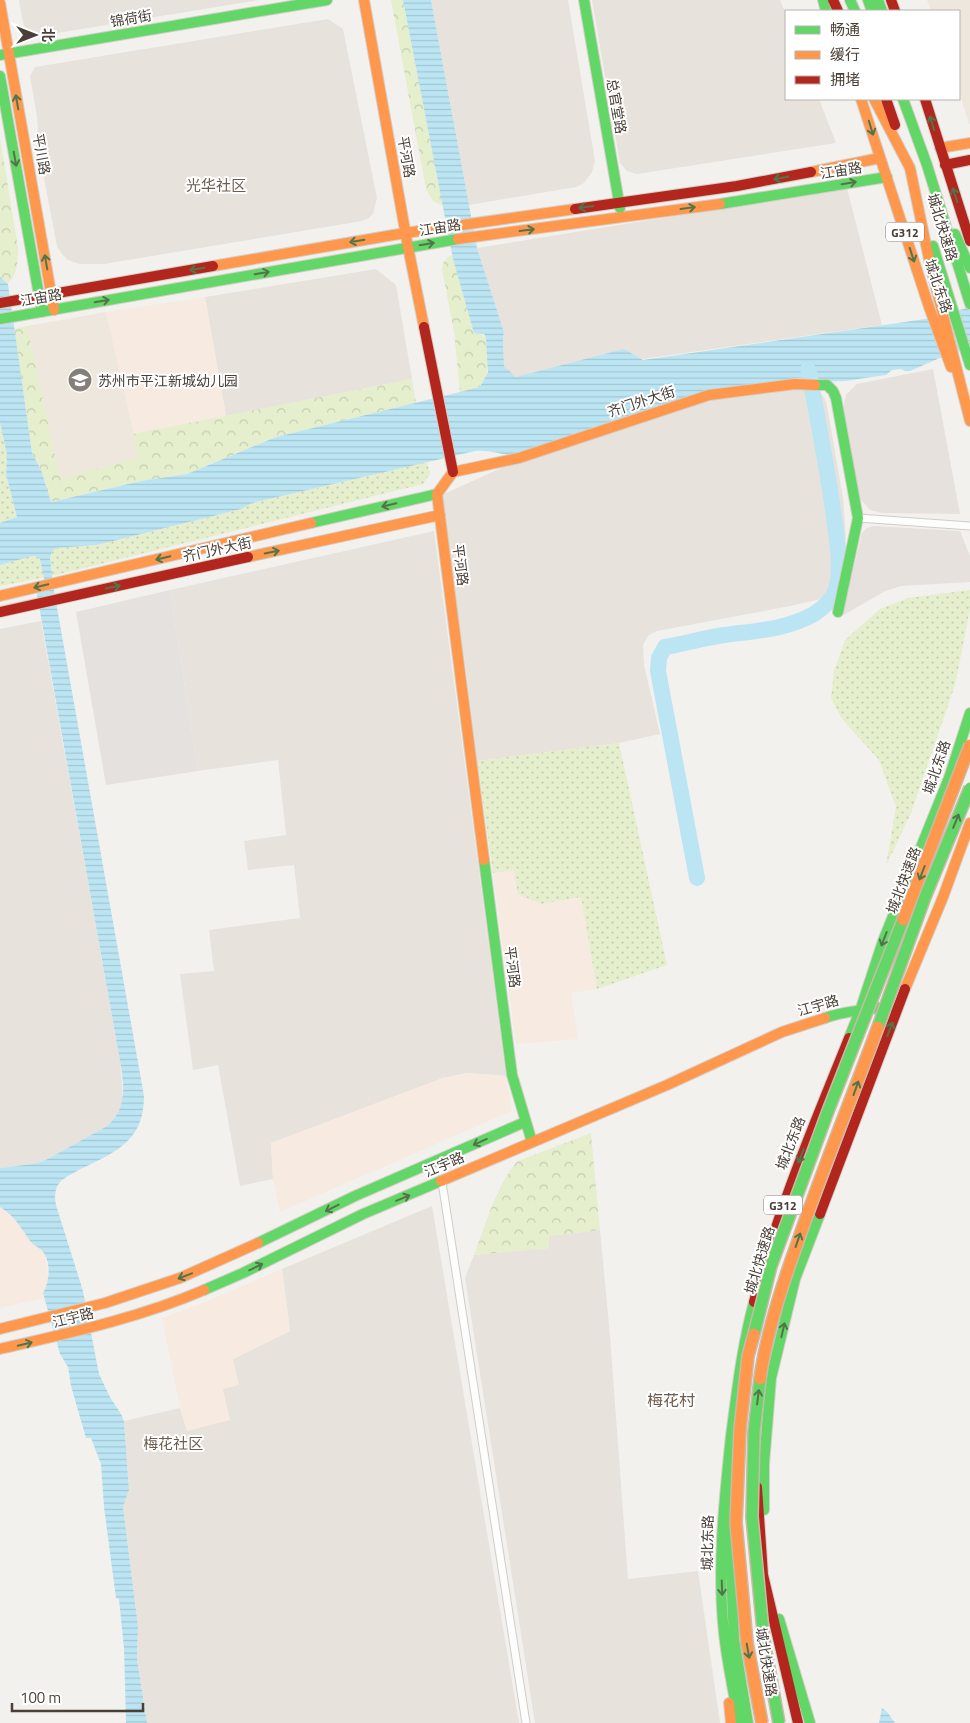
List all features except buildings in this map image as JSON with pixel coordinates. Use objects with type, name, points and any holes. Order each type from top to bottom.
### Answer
[{"type":"main road","name":"锦荷街","points":[[5,55],[327,0]]},
{"type":"main road","name":"平河路","points":[[364,0],[405,233],[453,472]]},
{"type":"main road","name":"总官堂路","points":[[584,0],[618,203],[624,217]]},
{"type":"main road","name":"平川路","points":[[0,3],[5,55],[54,310]]},
{"type":"main road","name":"平川路","points":[[0,76],[42,312]]},
{"type":"main road","name":"城北东路","points":[[862,100],[886,177],[970,425]]},
{"type":"main road","points":[[875,100],[910,168],[930,264],[970,421]]},
{"type":"main road","name":"城北快速路","points":[[886,100],[910,168],[970,364]]},
{"type":"main road","name":"城北快速路","points":[[904,100],[968,299]]},
{"type":"main road","points":[[911,100],[926,165],[970,268]]},
{"type":"main road","points":[[925,100],[970,241]]},
{"type":"main road","points":[[940,148],[970,143]]},
{"type":"main road","name":"江宙路","points":[[0,303],[445,226],[737,186],[880,158]]},
{"type":"main road","points":[[946,165],[970,160]]},
{"type":"main road","name":"江宙路","points":[[0,319],[408,247],[739,201],[886,177]]},
{"type":"main road","name":"齐门外大街","points":[[453,472],[519,458],[709,395],[785,385],[827,385],[833,391],[836,398],[858,518]]},
{"type":"main road","points":[[437,494],[453,472]]},
{"type":"main road","name":"平河路","points":[[437,494],[512,1075],[532,1142]]},
{"type":"main road","name":"齐门外大街","points":[[0,596],[437,494]]},
{"type":"main road","name":"齐门外大街","points":[[0,612],[440,515]]},
{"type":"main road","points":[[838,612],[858,518]]},
{"type":"main road","name":"城北东路","points":[[739,1723],[724,1634],[721,1580],[723,1507],[738,1381],[747,1327],[764,1261],[794,1174],[860,1011],[883,941],[949,778],[970,713]]},
{"type":"main road","name":"城北快速路","points":[[762,1723],[747,1643],[736,1523],[740,1429],[748,1356],[771,1266],[828,1111],[970,745]]},
{"type":"main road","name":"城北快速路","points":[[779,1723],[764,1641],[752,1517],[754,1432],[763,1355],[788,1269],[819,1180],[925,897],[970,788]]},
{"type":"main road","name":"G312","points":[[802,1723],[774,1602],[763,1537],[764,1464],[771,1378],[795,1279],[899,1004],[943,897],[970,824]]},
{"type":"main road","name":"江宇路","points":[[0,1349],[96,1327],[178,1300],[219,1284],[363,1214],[667,1085],[782,1032],[840,1012],[860,1011],[899,1004]]},
{"type":"main road","name":"江宇路","points":[[0,1329],[145,1290],[211,1266],[355,1196],[525,1122]]},
{"type":"main road","points":[[740,1429],[729,1524],[734,1639],[748,1723]]},
{"type":"main road","points":[[754,1432],[763,1575],[798,1723]]},
{"type":"main road","points":[[774,1602],[810,1723]]},
{"type":"main road","points":[[724,1634],[731,1723]]},
{"type":"street","points":[[858,518],[970,526]]},
{"type":"street","points":[[442,1182],[526,1723]]},
{"type":"shaded area","points":[[19,0],[259,0],[45,35],[36,34],[26,29],[23,23]]},
{"type":"shaded area","points":[[431,0],[568,0],[595,161],[592,172],[584,183],[576,187],[469,205]]},
{"type":"shaded area","points":[[592,0],[780,0],[785,12],[785,100],[819,100],[836,143],[637,174],[627,171],[620,163]]},
{"type":"shaded area","points":[[927,0],[970,0],[970,124],[960,95],[960,10],[931,10]]},
{"type":"shaded area","points":[[328,19],[343,29],[377,198],[373,214],[369,218],[362,221],[104,264],[79,264],[68,260],[62,254],[57,246],[40,158],[37,116],[30,76],[35,67]]},
{"type":"shaded area","points":[[847,188],[882,325],[516,377],[504,366],[504,332],[477,248]]},
{"type":"shaded area","points":[[376,269],[396,285],[412,379],[226,416],[205,297]]},
{"type":"shaded area","points":[[205,297],[226,416],[133,434],[106,312]]},
{"type":"shaded area","name":"苏州市平江新城幼儿园","points":[[106,312],[139,458],[60,478],[27,326]]},
{"type":"shaded area","points":[[933,369],[960,514],[882,513],[870,510],[860,499],[844,425],[843,409],[846,395],[857,384]]},
{"type":"shaded area","points":[[814,387],[824,397],[827,406],[843,498],[846,536],[838,595],[657,631],[649,635],[643,645],[644,665],[660,734],[619,743],[477,761],[466,669],[441,501],[444,494],[521,459],[719,394]]},
{"type":"shaded area","points":[[874,526],[960,531],[970,556],[970,582],[901,586],[885,591],[842,616],[862,533],[867,528]]},
{"type":"shaded area","points":[[434,531],[506,1076],[467,1073],[443,1078],[271,1143],[273,1179],[240,1186],[218,1065],[193,1070],[180,974],[214,971],[209,930],[300,918],[294,865],[248,870],[244,841],[286,835],[278,760],[198,771],[170,590]]},
{"type":"shaded area","points":[[170,590],[198,771],[106,785],[76,612]]},
{"type":"shaded area","points":[[41,621],[120,1061],[123,1097],[122,1105],[117,1115],[107,1126],[44,1161],[0,1168],[0,629]]},
{"type":"shaded area","points":[[514,870],[541,904],[581,897],[597,989],[571,993],[578,1039],[516,1044],[493,873]]},
{"type":"shaded area","points":[[467,1073],[506,1076],[512,1111],[280,1212],[273,1179],[271,1143],[443,1078]]},
{"type":"shaded area","points":[[432,1206],[519,1723],[147,1723],[137,1659],[138,1625],[123,1507],[129,1489],[124,1421],[180,1408],[187,1431],[223,1388],[233,1359],[290,1331],[282,1269]]},
{"type":"shaded area","points":[[0,1207],[17,1220],[33,1245],[38,1246],[45,1254],[48,1280],[43,1293],[44,1298],[0,1308]]},
{"type":"shaded area","points":[[600,1230],[628,1579],[698,1571],[720,1723],[535,1723],[465,1278],[474,1255],[549,1248],[548,1236]]},
{"type":"shaded area","points":[[282,1269],[290,1331],[233,1359],[239,1385],[223,1389],[230,1420],[187,1431],[180,1408],[162,1318]]},
{"type":"green space","points":[[391,0],[403,0],[443,206],[433,201],[426,189]]},
{"type":"green space","points":[[0,138],[18,247],[14,276],[0,287]]},
{"type":"green space","points":[[452,255],[474,332],[485,337],[488,356],[486,376],[480,387],[460,392],[454,332],[442,269],[445,260]]},
{"type":"green space","points":[[27,326],[60,478],[138,458],[133,434],[412,379],[416,403],[276,437],[187,474],[141,481],[50,502],[41,470],[32,453],[14,329]]},
{"type":"green space","points":[[0,422],[7,455],[6,474],[17,517],[0,523]]},
{"type":"green space","points":[[427,462],[430,473],[423,484],[52,576],[0,586],[0,565],[56,548],[97,545],[241,509],[252,503]]},
{"type":"green space","points":[[970,590],[970,609],[955,685],[911,813],[886,866],[896,807],[879,760],[842,719],[831,698],[834,671],[845,640],[880,609],[908,598]]},
{"type":"green space","points":[[619,743],[667,965],[597,989],[581,897],[541,904],[518,894],[514,870],[493,873],[477,761]]},
{"type":"green space","points":[[591,1133],[600,1230],[549,1236],[549,1248],[474,1255],[498,1193],[518,1161]]},
{"type":"water","points":[[403,0],[431,0],[477,248],[504,332],[504,366],[516,377],[624,349],[643,360],[932,318],[970,307],[970,348],[949,354],[910,371],[892,370],[886,375],[845,381],[811,382],[805,378],[799,378],[701,392],[517,455],[475,451],[252,503],[241,509],[97,545],[56,548],[52,551],[50,558],[53,585],[144,1096],[142,1115],[137,1129],[128,1141],[117,1150],[62,1180],[56,1188],[55,1195],[56,1205],[83,1291],[99,1374],[124,1421],[129,1490],[123,1507],[138,1626],[137,1659],[147,1723],[126,1723],[124,1648],[119,1599],[116,1598],[104,1507],[101,1464],[91,1438],[86,1438],[71,1386],[68,1367],[60,1354],[43,1293],[47,1284],[47,1259],[44,1253],[31,1242],[14,1219],[0,1207],[0,1168],[44,1161],[107,1126],[114,1119],[121,1104],[123,1079],[36,589],[46,587],[40,559],[32,556],[0,565],[0,523],[17,517],[6,474],[7,455],[0,422],[0,277],[8,284],[32,453],[41,470],[51,502],[141,481],[187,474],[276,437],[480,387],[488,372],[486,339],[484,334],[474,333],[453,259]]},
{"type":"water","points":[[882,1708],[888,1713],[895,1723],[879,1723]]},
{"type":"waterway","points":[[697,878],[658,671],[659,658],[665,647],[718,636],[779,627],[803,620],[824,606],[835,593],[839,571],[838,544],[832,500],[808,369]]},
{"type":"traffic: fast","points":[[0,55],[327,0]]},
{"type":"traffic: fast","points":[[584,0],[620,208]]},
{"type":"traffic: fast","points":[[823,0],[826,10]]},
{"type":"traffic: fast","points":[[850,0],[855,10]]},
{"type":"traffic: fast","points":[[868,0],[872,10]]},
{"type":"traffic: fast","points":[[878,0],[882,10]]},
{"type":"traffic: fast","points":[[0,76],[42,312]]},
{"type":"traffic: fast","points":[[903,100],[927,165],[970,304]]},
{"type":"traffic: fast","points":[[720,204],[887,177]]},
{"type":"traffic: fast","points":[[955,234],[970,268]]},
{"type":"traffic: fast","points":[[0,319],[458,239]]},
{"type":"traffic: fast","points":[[933,246],[970,365]]},
{"type":"traffic: fast","points":[[815,385],[827,385],[833,391],[836,398],[858,518],[838,612]]},
{"type":"traffic: fast","points":[[311,523],[437,494]]},
{"type":"traffic: fast","points":[[849,1038],[883,941],[949,778],[970,713]]},
{"type":"traffic: fast","points":[[878,1027],[925,897],[970,788]]},
{"type":"traffic: fast","points":[[484,860],[512,1075],[532,1142]]},
{"type":"traffic: fast","points":[[754,1334],[771,1266],[828,1111],[903,920]]},
{"type":"traffic: fast","points":[[825,1018],[849,1012],[891,1006]]},
{"type":"traffic: fast","points":[[258,1243],[355,1196],[525,1122]]},
{"type":"traffic: fast","points":[[204,1290],[363,1214],[441,1181]]},
{"type":"traffic: fast","points":[[764,1510],[764,1464],[771,1378],[795,1279],[820,1214]]},
{"type":"traffic: fast","points":[[739,1723],[724,1633],[721,1559],[731,1436],[743,1352],[754,1302]]},
{"type":"traffic: fast","points":[[760,1379],[754,1432],[752,1517],[764,1641],[779,1723]]},
{"type":"traffic: fast","points":[[732,1493],[729,1524],[734,1639],[748,1723]]},
{"type":"traffic: fast","points":[[779,1619],[810,1723]]},
{"type":"traffic: slow","points":[[364,0],[424,327]]},
{"type":"traffic: slow","points":[[0,3],[54,310]]},
{"type":"traffic: slow","points":[[861,100],[929,307],[951,367]]},
{"type":"traffic: slow","points":[[875,100],[910,168],[930,264],[970,421]]},
{"type":"traffic: slow","points":[[940,148],[970,143]]},
{"type":"traffic: slow","points":[[811,172],[880,158]]},
{"type":"traffic: slow","points":[[458,239],[720,204]]},
{"type":"traffic: slow","points":[[213,266],[405,233],[575,209]]},
{"type":"traffic: slow","points":[[453,472],[519,458],[709,395],[795,384],[815,385]]},
{"type":"traffic: slow","points":[[453,472],[437,494],[484,860]]},
{"type":"traffic: slow","points":[[248,557],[440,515]]},
{"type":"traffic: slow","points":[[0,596],[311,523]]},
{"type":"traffic: slow","points":[[903,920],[970,745]]},
{"type":"traffic: slow","points":[[905,989],[943,897],[970,823]]},
{"type":"traffic: slow","points":[[441,1181],[667,1085],[782,1032],[825,1018]]},
{"type":"traffic: slow","points":[[760,1379],[770,1328],[785,1277],[878,1027]]},
{"type":"traffic: slow","points":[[0,1329],[105,1303],[180,1278],[258,1243]]},
{"type":"traffic: slow","points":[[0,1349],[129,1317],[204,1290]]},
{"type":"traffic: slow","points":[[754,1334],[748,1356],[740,1429],[736,1523],[747,1643],[762,1723]]},
{"type":"traffic: slow","points":[[729,1703],[731,1723]]},
{"type":"traffic: jam","points":[[833,0],[838,10]]},
{"type":"traffic: jam","points":[[891,0],[895,10]]},
{"type":"traffic: jam","points":[[886,100],[895,125]]},
{"type":"traffic: jam","points":[[925,100],[970,241]]},
{"type":"traffic: jam","points":[[945,165],[970,160]]},
{"type":"traffic: jam","points":[[575,209],[737,186],[811,172]]},
{"type":"traffic: jam","points":[[0,303],[213,266]]},
{"type":"traffic: jam","points":[[424,327],[453,472]]},
{"type":"traffic: jam","points":[[0,612],[248,557]]},
{"type":"traffic: jam","points":[[820,1214],[905,989]]},
{"type":"traffic: jam","points":[[754,1302],[785,1201],[849,1038]]},
{"type":"traffic: jam","points":[[757,1487],[763,1575],[798,1723]]},
{"type":"place","name":"苏州市平江新城幼儿园","points":[[80,380]]},
{"type":"district","name":"光华社区","points":[[216,185]]},
{"type":"district","name":"梅花村","points":[[671,1400]]},
{"type":"district","name":"梅花社区","points":[[173,1443]]}]
